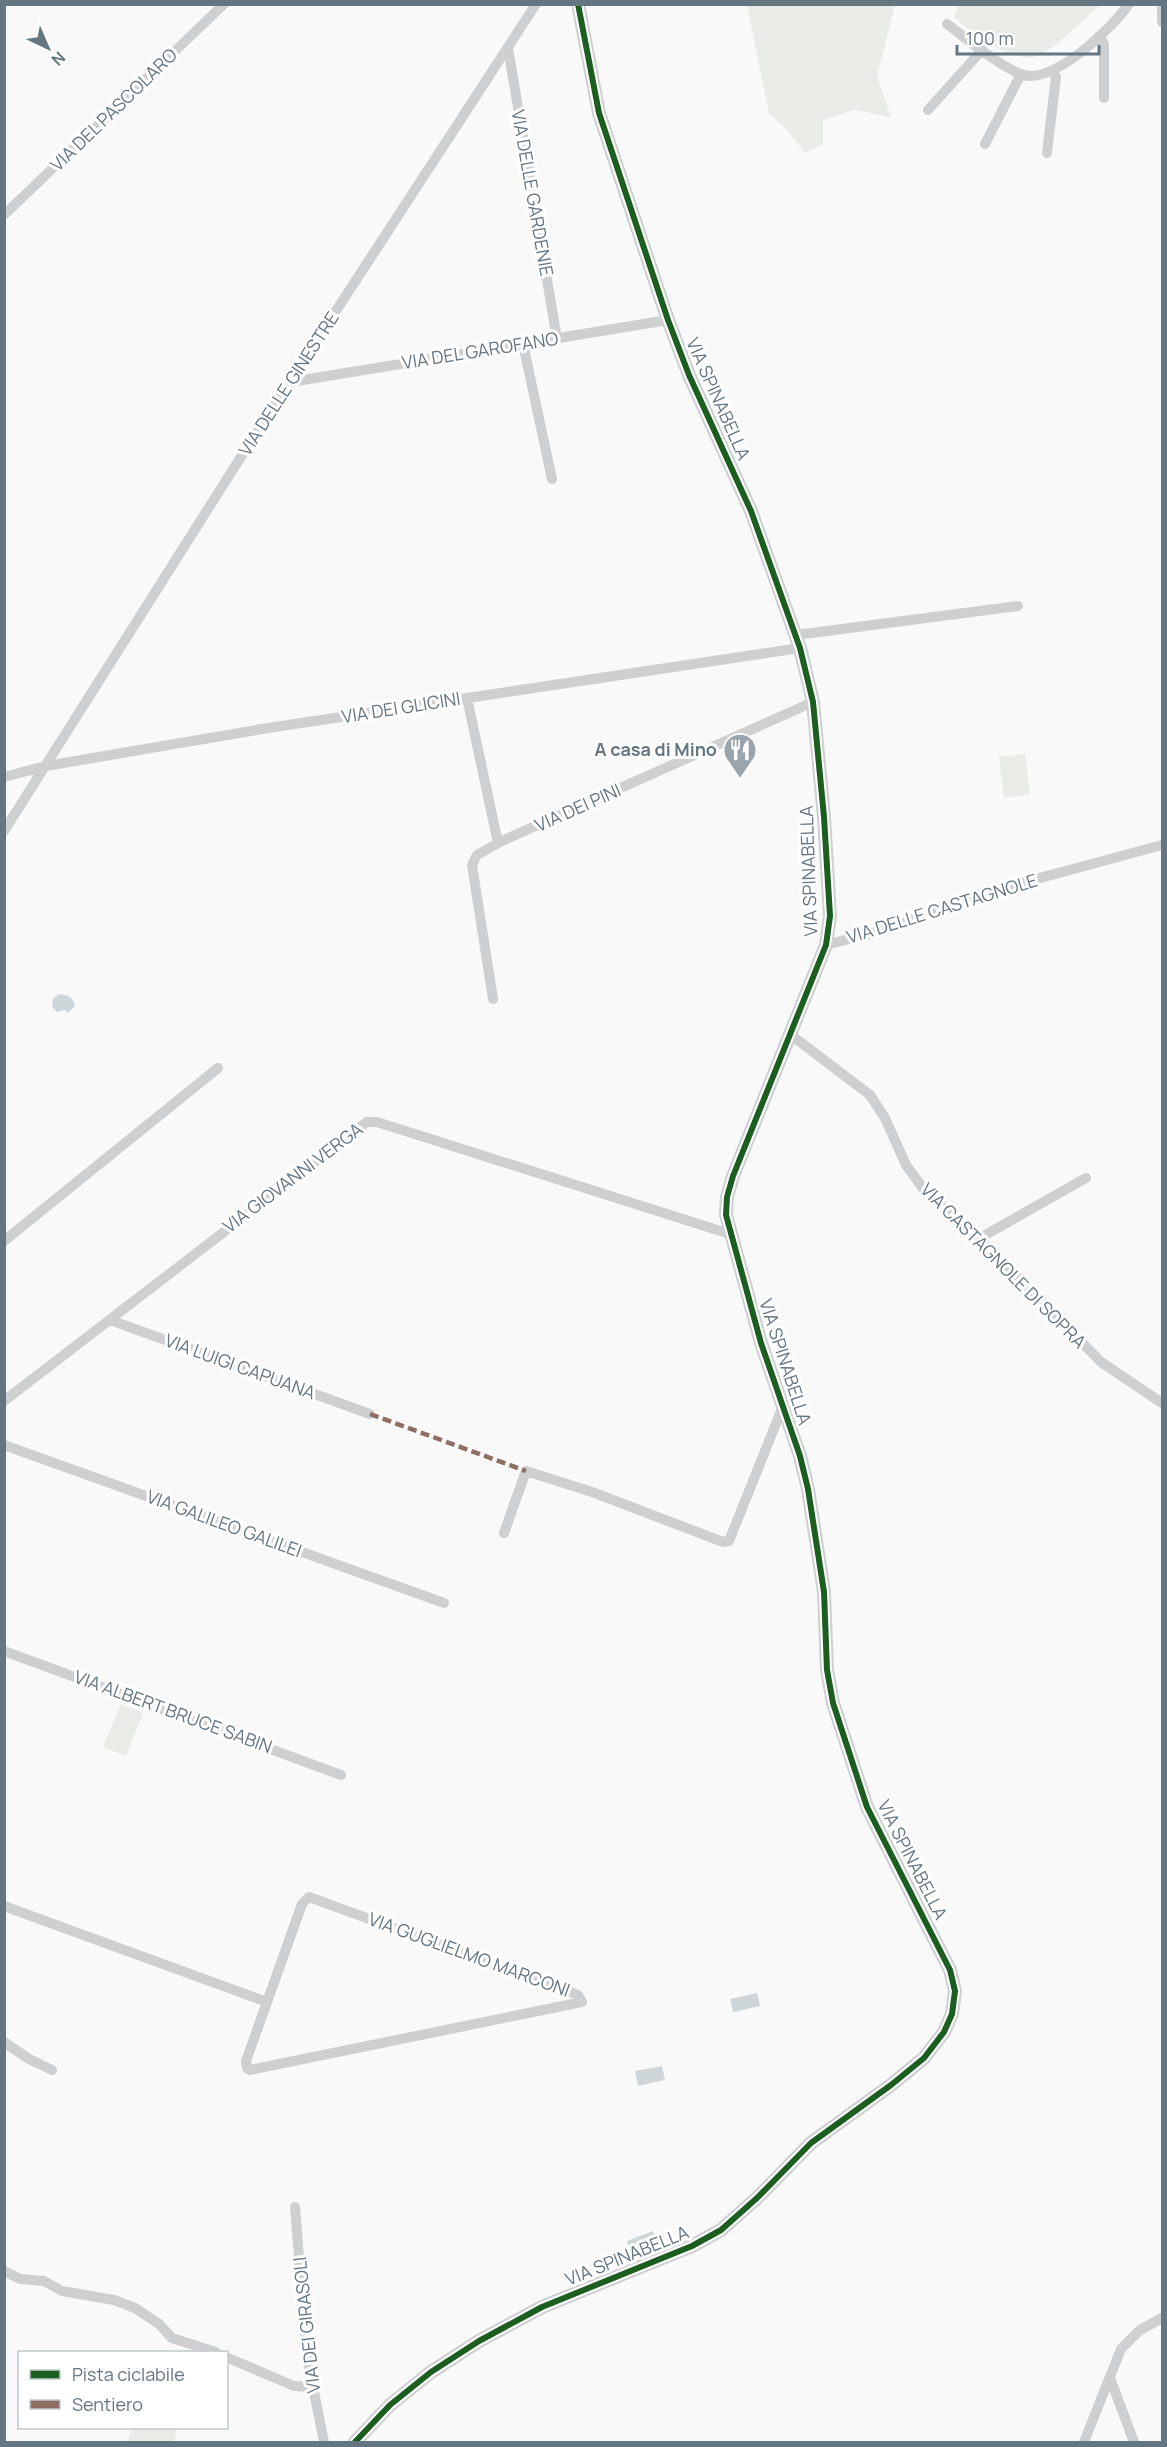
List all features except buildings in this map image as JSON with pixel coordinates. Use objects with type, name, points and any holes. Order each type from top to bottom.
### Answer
[{"type":"street","name":"VIA DEL PASCOLARO","points":[[4,215],[224,4]]},
{"type":"street","name":"VIA DELLE GINESTRE","points":[[4,831],[536,4]]},
{"type":"street","name":"VIA SPINABELLA","points":[[355,2442],[376,2417],[405,2392],[486,2337],[542,2307],[692,2246],[721,2230],[758,2198],[811,2143],[886,2089],[924,2058],[944,2032],[950,2019],[955,1992],[950,1970],[867,1807],[833,1703],[827,1670],[824,1592],[812,1511],[800,1456],[730,1234],[726,1208],[730,1184],[792,1035],[826,945],[830,916],[824,817],[813,702],[798,642],[749,505],[688,375],[668,320],[599,114],[578,4]]},
{"type":"street","points":[[947,24],[982,50],[1021,74],[1041,75],[1053,71],[1099,36],[1129,4]]},
{"type":"street","points":[[1162,4],[1162,22]]},
{"type":"street","points":[[1099,36],[1104,44],[1104,98]]},
{"type":"street","name":"VIA DELLE GARDENIE","points":[[508,48],[557,339]]},
{"type":"street","points":[[928,110],[982,50]]},
{"type":"street","points":[[1047,153],[1056,77],[1053,71]]},
{"type":"street","points":[[985,144],[1021,74]]},
{"type":"street","name":"VIA DEL GAROFANO","points":[[291,382],[668,320]]},
{"type":"street","points":[[523,344],[552,478]]},
{"type":"street","name":"VIA DEI GLICINI","points":[[4,777],[46,766],[1018,606]]},
{"type":"street","points":[[467,698],[498,843]]},
{"type":"street","name":"VIA DEI PINI","points":[[493,999],[472,865],[477,855],[498,843],[813,702]]},
{"type":"street","name":"VIA DELLE CASTAGNOLE","points":[[826,945],[895,927],[955,901],[1162,845]]},
{"type":"street","name":"VIA CASTAGNOLE DI SOPRA","points":[[792,1035],[866,1090],[885,1118],[914,1177],[941,1206],[978,1239],[1098,1360],[1162,1403]]},
{"type":"street","points":[[4,1241],[218,1068]]},
{"type":"street","name":"VIA GIOVANNI VERGA","points":[[4,1401],[367,1122],[377,1122],[730,1234]]},
{"type":"street","points":[[978,1239],[1086,1178]]},
{"type":"street","name":"VIA LUIGI CAPUANA","points":[[110,1320],[370,1414]]},
{"type":"street","points":[[504,1533],[526,1471],[592,1492],[723,1542],[729,1541],[783,1406]]},
{"type":"street","name":"VIA GALILEO GALILEI","points":[[4,1445],[444,1603]]},
{"type":"street","name":"VIA ALBERT BRUCE SABIN","points":[[4,1651],[341,1774]]},
{"type":"street","name":"VIA GUGLIELMO MARCONI","points":[[311,1897],[578,1995],[582,1999],[576,2004],[250,2070],[246,2063],[267,2002],[302,1904],[311,1897]]},
{"type":"street","points":[[4,1906],[267,2002]]},
{"type":"street","points":[[4,2042],[29,2060],[52,2070]]},
{"type":"street","name":"VIA DEI GIRASOLI","points":[[295,2207],[307,2357],[324,2442]]},
{"type":"street","points":[[4,2271],[20,2279],[44,2281],[62,2291],[114,2300],[135,2308],[159,2324],[172,2338],[213,2351]]},
{"type":"street","points":[[1084,2442],[1125,2344],[1140,2330],[1160,2320],[1162,2332]]},
{"type":"street","points":[[228,2358],[294,2386],[312,2387]]},
{"type":"street","points":[[1110,2378],[1134,2442]]},
{"type":"shaded area","points":[[958,4],[1100,5],[1049,49],[1035,57],[1024,57],[1013,55],[981,38],[954,17]]},
{"type":"shaded area","points":[[747,5],[895,5],[877,76],[891,117],[854,110],[823,120],[823,144],[805,153],[787,130],[769,113]]},
{"type":"shaded area","points":[[1025,754],[1030,794],[1004,798],[999,757]]},
{"type":"shaded area","points":[[59,994],[73,1000],[75,1006],[68,1013],[64,1010],[57,1012],[52,1007],[53,999]]},
{"type":"shaded area","points":[[121,1704],[143,1713],[126,1756],[103,1747]]},
{"type":"shaded area","points":[[757,1993],[760,2006],[733,2012],[730,1999]]},
{"type":"shaded area","points":[[662,2066],[665,2080],[638,2086],[635,2071]]},
{"type":"shaded area","points":[[653,2231],[657,2244],[631,2254],[627,2241]]},
{"type":"shaded area","points":[[132,2429],[177,2429],[174,2442],[127,2442]]},
{"type":"marked path","points":[[370,1414],[526,1471]]},
{"type":"cycle path","points":[[355,2442],[390,2405],[431,2372],[479,2341],[542,2307],[692,2246],[721,2230],[757,2198],[811,2143],[924,2058],[944,2032],[952,2014],[955,1991],[950,1970],[867,1807],[833,1703],[827,1670],[824,1592],[808,1489],[800,1456],[761,1343],[726,1215],[727,1197],[733,1176],[826,945],[830,916],[824,817],[813,702],[800,648],[751,511],[689,375],[668,320],[599,113],[578,4]]},
{"type":"place","name":"A casa di Mino","points":[[740,779]]}]
